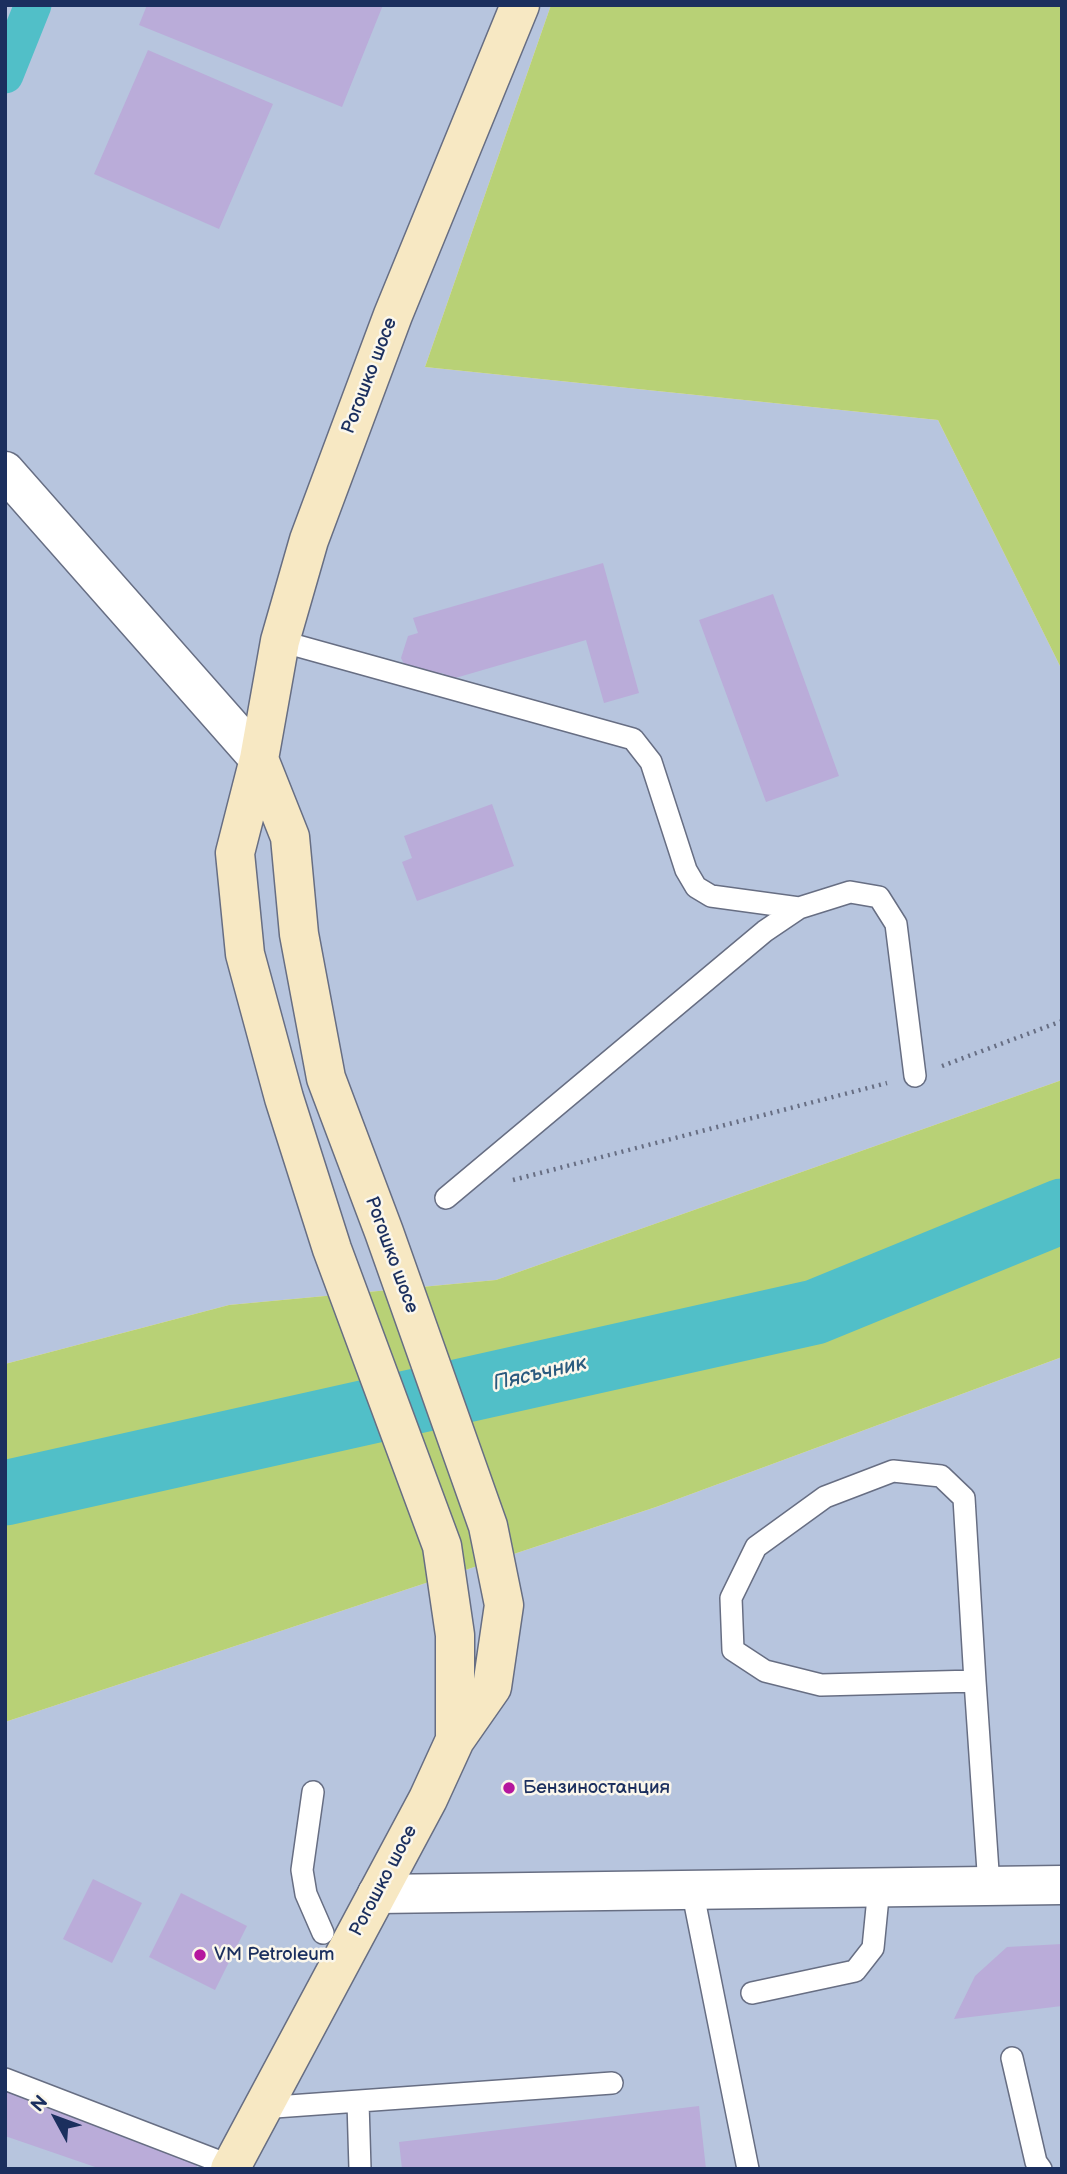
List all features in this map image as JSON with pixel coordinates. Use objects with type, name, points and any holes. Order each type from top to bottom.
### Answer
[{"type":"main road","name":"Рогошко шосе","points":[[455,1740],[455,1635],[442,1546],[332,1250],[284,1098],[245,954],[235,853],[259,759],[280,641],[309,540],[393,314],[520,5]]},
{"type":"main road","name":"Рогошко шосе","points":[[231,2167],[428,1799],[455,1740],[492,1687],[504,1605],[488,1526],[384,1232],[326,1078],[299,934],[290,837],[259,759]]},
{"type":"street","points":[[5,471],[259,759]]},
{"type":"street","points":[[377,1894],[1062,1885]]},
{"type":"lane","points":[[280,641],[633,738],[651,762],[686,870],[696,887],[712,896],[799,908]]},
{"type":"lane","points":[[446,1198],[765,931],[799,908],[850,892],[879,897],[896,924],[915,1076]]},
{"type":"lane","points":[[975,1681],[821,1685],[765,1671],[733,1650],[731,1598],[757,1547],[825,1497],[894,1471],[941,1476],[964,1498],[989,1886]]},
{"type":"lane","points":[[313,1791],[302,1870],[306,1894],[323,1933]]},
{"type":"lane","points":[[752,1993],[855,1971],[873,1948],[880,1887]]},
{"type":"lane","points":[[692,1889],[748,2169]]},
{"type":"lane","points":[[1012,2058],[1036,2162],[1041,2169]]},
{"type":"lane","points":[[5,2079],[231,2167]]},
{"type":"lane","points":[[261,2108],[612,2083]]},
{"type":"lane","points":[[358,2102],[360,2169]]},
{"type":"path","points":[[513,1180],[915,1076],[1062,1021]]},
{"type":"shaded area","points":[[5,5],[551,5],[425,367],[938,420],[1062,670],[1062,1080],[496,1280],[229,1305],[5,1364]]},
{"type":"shaded area","points":[[1062,1357],[1062,2169],[5,2169],[5,1722],[656,1507]]},
{"type":"green space","points":[[551,5],[1062,5],[1062,670],[938,420],[425,367]]},
{"type":"green space","points":[[1062,1080],[1062,1357],[656,1507],[5,1722],[5,1364],[229,1305],[496,1280]]},
{"type":"building","points":[[147,5],[383,5],[342,107],[139,25]]},
{"type":"building","points":[[148,50],[273,104],[219,229],[94,174]]},
{"type":"building","points":[[603,563],[639,693],[604,703],[586,640],[445,681],[443,673],[431,676],[406,668],[401,658],[408,636],[418,633],[413,618]]},
{"type":"building","points":[[773,594],[839,776],[766,802],[699,620]]},
{"type":"building","points":[[492,804],[514,866],[417,901],[402,862],[412,858],[404,836]]},
{"type":"building","points":[[93,1879],[142,1903],[112,1963],[63,1939]]},
{"type":"building","points":[[181,1893],[247,1926],[215,1990],[149,1957]]},
{"type":"building","points":[[1062,1944],[1062,2006],[954,2019],[975,1976],[1007,1947]]},
{"type":"building","points":[[5,2088],[198,2161],[196,2169],[101,2169],[5,2136]]},
{"type":"building","points":[[699,2106],[706,2169],[402,2169],[399,2142]]},
{"type":"waterway","points":[[5,75],[33,5]]},
{"type":"waterway","name":"Пясъчник","points":[[5,1493],[815,1312],[1062,1211]]},
{"type":"place","name":"Бензиностанция","points":[[509,1788]]},
{"type":"place","name":"VM Petroleum","points":[[200,1955]]}]
